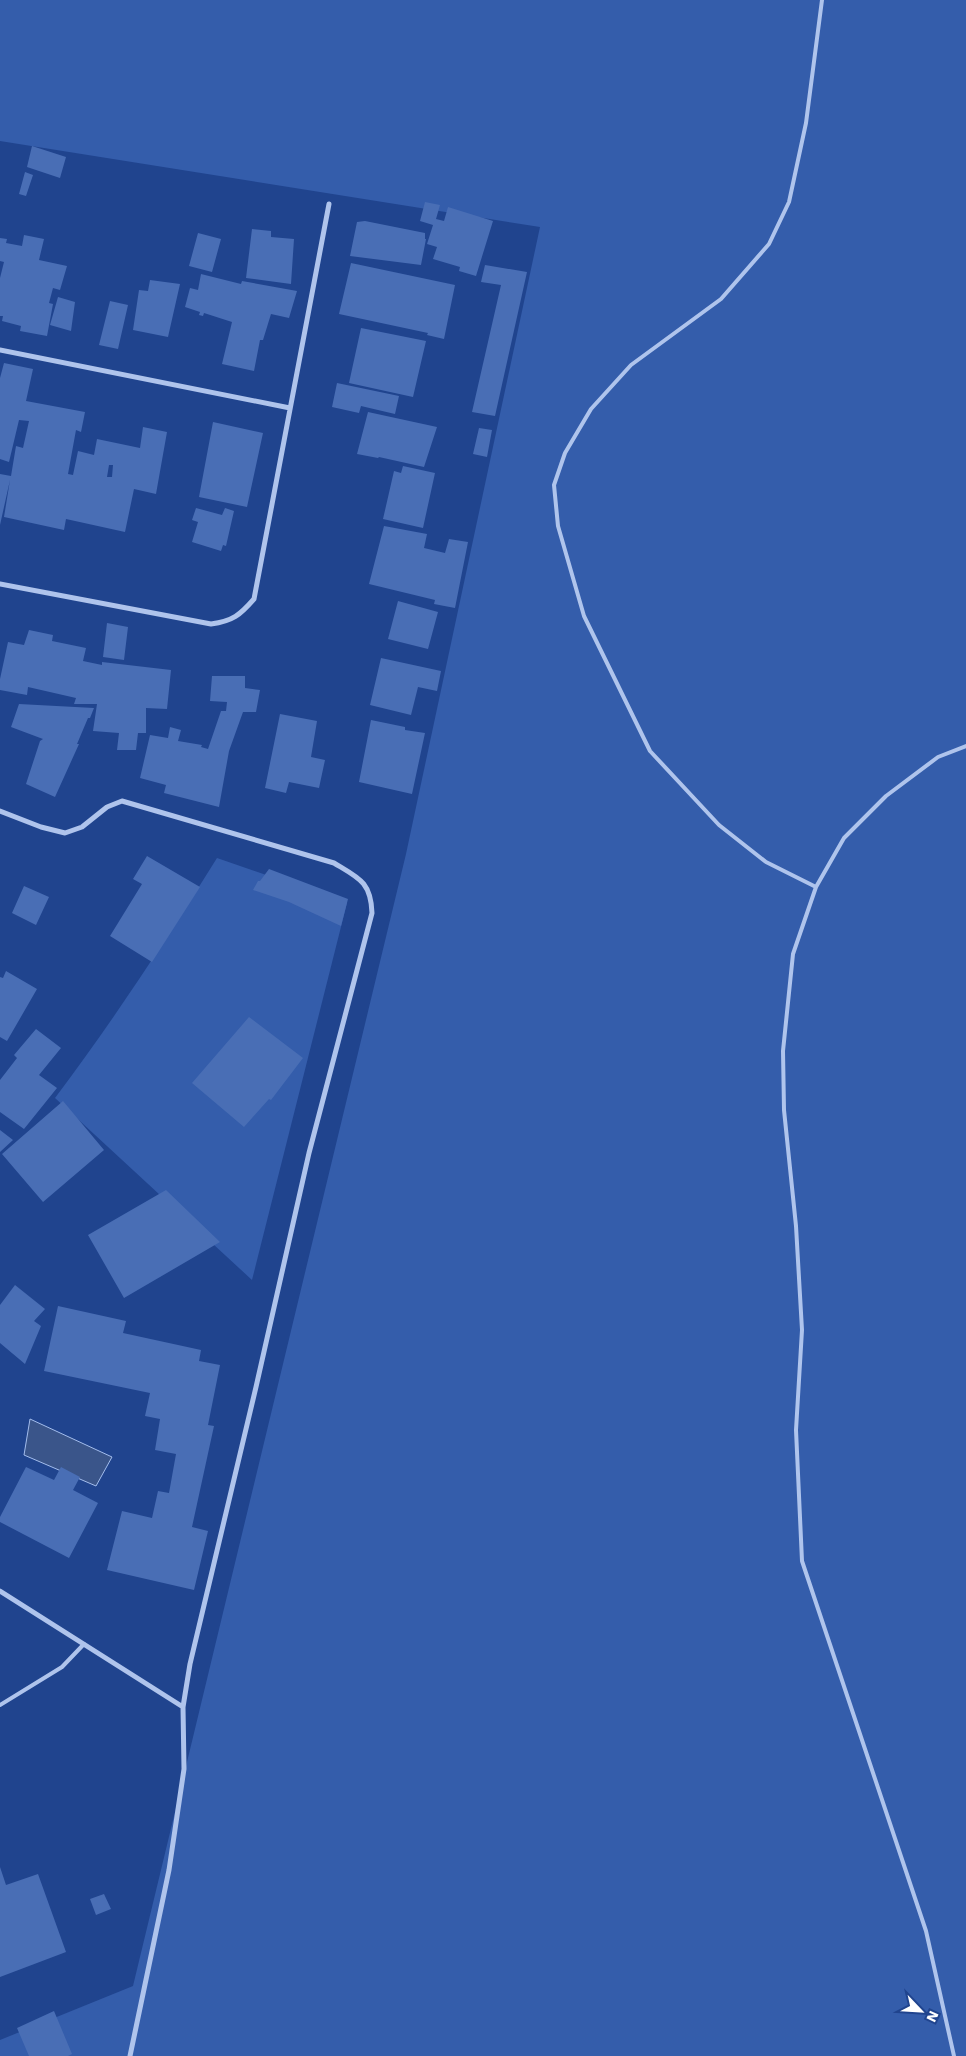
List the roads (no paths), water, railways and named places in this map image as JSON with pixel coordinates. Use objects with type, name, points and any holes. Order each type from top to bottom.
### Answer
[{"type":"street","points":[[0,584],[80,601],[211,624],[229,622],[254,599],[328,204]]},
{"type":"street","points":[[0,350],[290,408]]},
{"type":"street","points":[[0,811],[41,827],[65,833],[82,827],[107,807],[122,801],[334,863],[358,877],[371,895],[372,913],[308,1153],[256,1387],[190,1664],[183,1707],[184,1769],[169,1870],[130,2056]]},
{"type":"street","points":[[0,1591],[183,1707]]},
{"type":"lane","points":[[816,888],[766,862],[720,826],[650,751],[584,616],[558,526],[554,485],[565,453],[591,409],[631,365],[721,299],[769,244],[789,202],[806,123],[822,0]]},
{"type":"lane","points":[[954,2056],[926,1932],[802,1561],[796,1430],[802,1330],[796,1226],[784,1110],[783,1051],[793,954],[816,888],[844,838],[886,796],[938,757],[966,746]]},
{"type":"lane","points":[[0,1705],[62,1667],[84,1644]]}]
